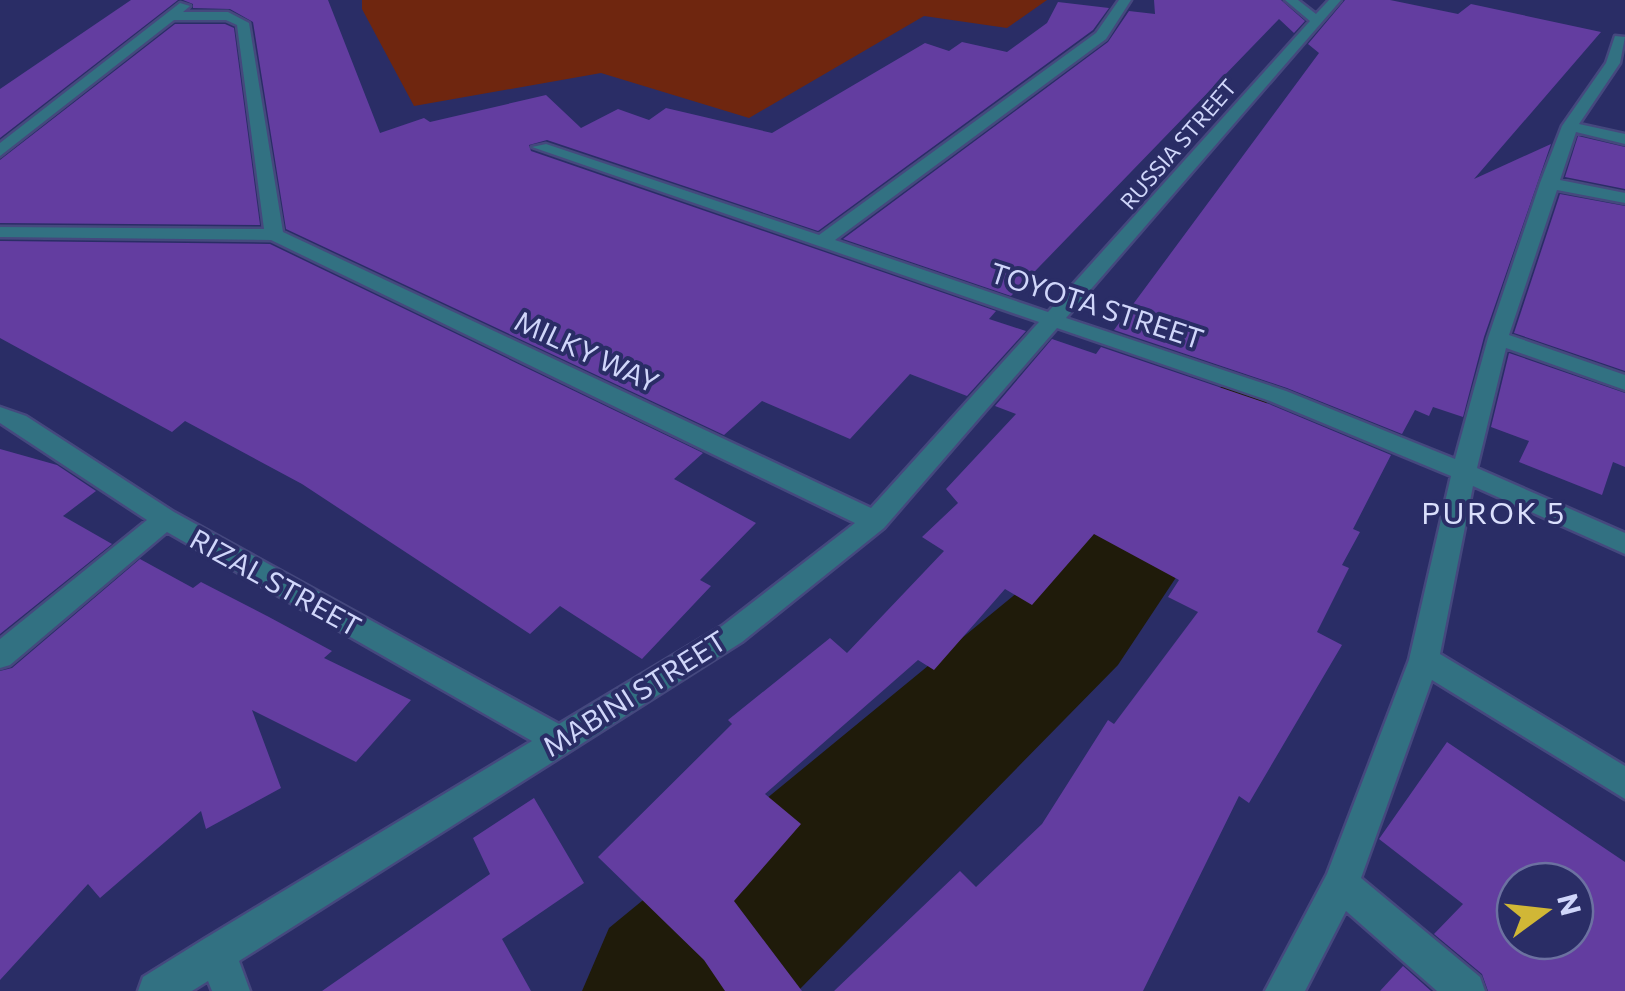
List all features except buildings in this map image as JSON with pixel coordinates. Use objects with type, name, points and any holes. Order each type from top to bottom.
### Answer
[{"type":"street","points":[[0,151],[192,0]]},
{"type":"street","points":[[820,243],[1101,36],[1125,0]]},
{"type":"street","points":[[1292,0],[1317,20]]},
{"type":"street","name":"RUSSIA STREET","points":[[1051,322],[1335,0]]},
{"type":"street","points":[[0,232],[274,235],[243,23],[228,16],[171,16]]},
{"type":"street","points":[[1284,991],[1341,884],[1424,660],[1464,472],[1498,338],[1570,126],[1619,64],[1620,39]]},
{"type":"street","points":[[1570,126],[1625,139]]},
{"type":"street","name":"TOYOTA STREET","points":[[540,147],[1278,396],[1464,472],[1625,544]]},
{"type":"street","points":[[1548,183],[1625,198]]},
{"type":"street","name":"MILKY WAY","points":[[274,235],[875,521]]},
{"type":"street","name":"MABINI STREET","points":[[157,991],[732,634],[875,521],[1051,322]]},
{"type":"street","points":[[1498,338],[1625,383]]},
{"type":"street","name":"RIZAL STREET","points":[[6,423],[165,520],[558,740]]},
{"type":"street","points":[[0,656],[165,520]]},
{"type":"street","points":[[1424,660],[1625,784]]},
{"type":"street","points":[[1341,884],[1466,991]]},
{"type":"street","points":[[216,952],[231,991]]},
{"type":"shaded area","points":[[362,0],[1047,0],[1007,28],[924,16],[749,118],[601,73],[414,106],[362,9]]},
{"type":"waterway","points":[[672,991],[1071,626],[1225,422]]},
{"type":"district","name":"PUROK 5","points":[[1494,511]]}]
